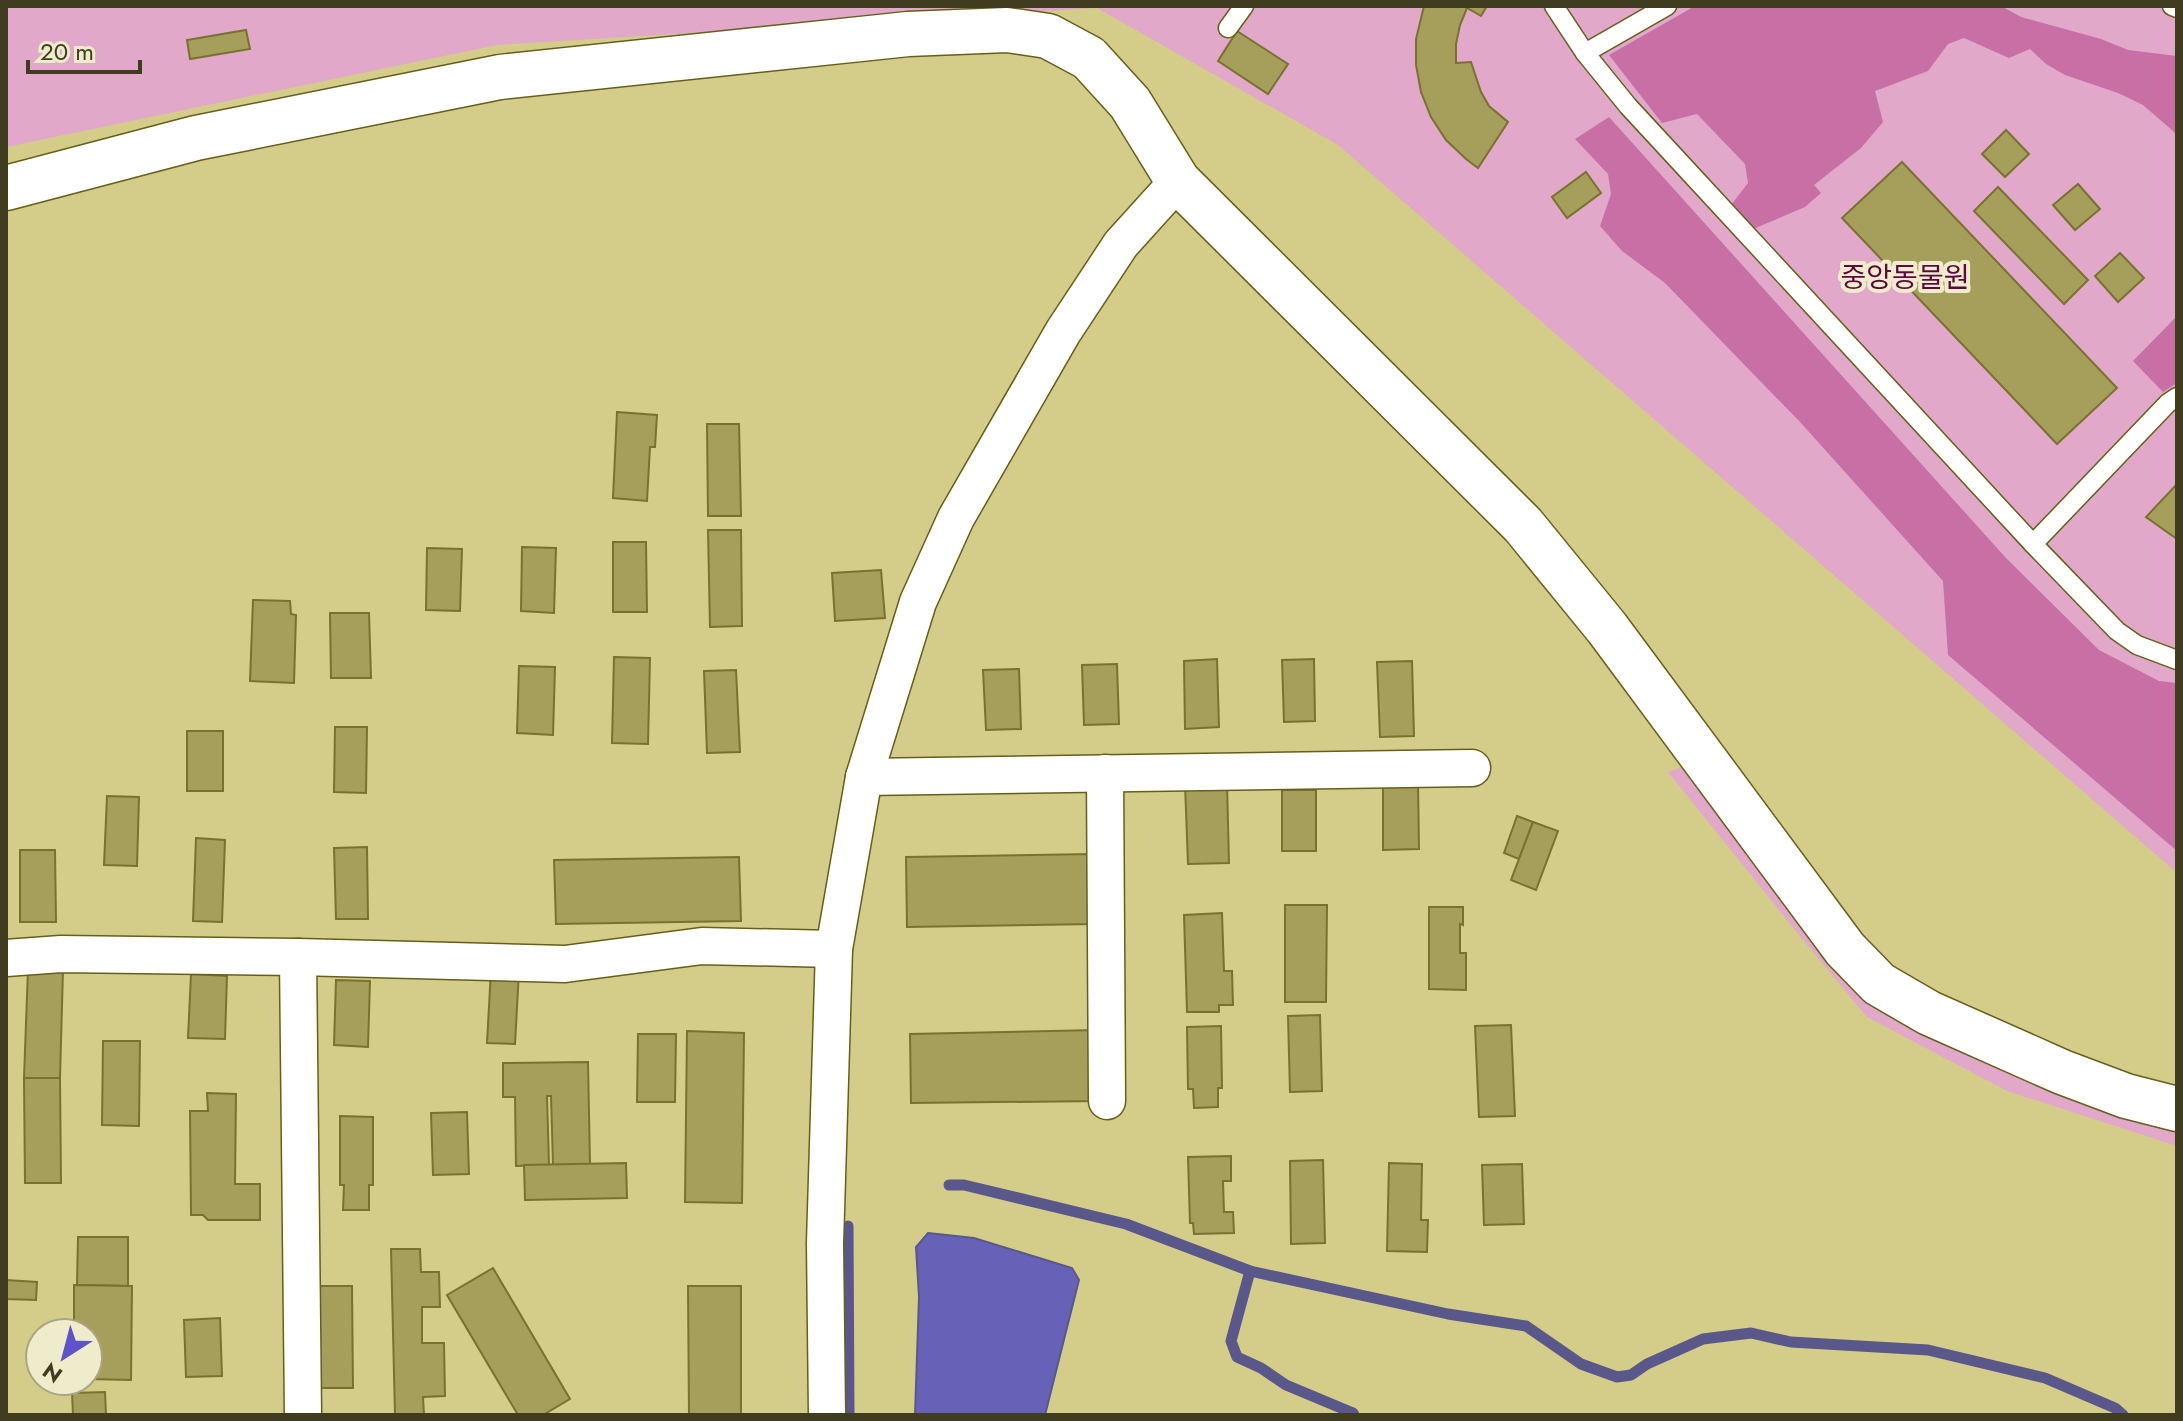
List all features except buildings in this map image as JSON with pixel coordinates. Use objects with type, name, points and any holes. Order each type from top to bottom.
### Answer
[{"type":"street","points":[[6,188],[196,138],[500,77],[908,34],[1007,30],[1048,36],[1089,58],[1130,103],[1178,181],[1523,525],[1607,628],[1845,949],[1879,984],[1929,1013],[2062,1072],[2126,1096],[2177,1109]]},
{"type":"street","points":[[827,1415],[825,1243],[834,949],[864,777],[918,602],[956,518],[1063,332],[1121,244],[1178,181]]},
{"type":"street","points":[[864,777],[1472,768]]},
{"type":"street","points":[[1105,773],[1107,1101]]},
{"type":"street","points":[[6,958],[61,954],[565,964],[702,946],[834,949]]},
{"type":"street","points":[[298,957],[303,1415]]},
{"type":"lane","points":[[1228,28],[1244,6]]},
{"type":"lane","points":[[1554,6],[1585,53],[1628,106],[2033,544],[2117,631],[2137,645],[2177,660]]},
{"type":"lane","points":[[1585,53],[1667,6]]},
{"type":"lane","points":[[2033,544],[2177,397]]},
{"type":"green space","name":"중앙동물원","points":[[6,6],[2177,6],[2177,873],[1338,145],[1097,8],[497,45],[6,147]]},
{"type":"green space","points":[[1691,764],[1845,965],[2177,1126],[2177,1146],[2007,1091],[1867,1017],[1668,772]]},
{"type":"shaded area","points":[[1695,6],[2001,6],[2021,17],[2101,39],[2128,50],[2177,56],[2177,137],[2143,105],[2065,75],[2046,64],[2030,49],[2009,58],[1964,38],[1948,44],[1928,71],[1875,91],[1883,122],[1861,148],[1814,185],[1821,193],[1805,207],[1751,230],[1731,205],[1748,183],[1745,164],[1697,114],[1662,123],[1609,55]]},
{"type":"shaded area","points":[[1609,117],[2006,558],[2099,650],[2159,681],[2177,683],[2177,851],[1948,655],[1943,581],[1800,422],[1665,283],[1622,251],[1600,226],[1611,194],[1608,174],[1575,139]]},
{"type":"shaded area","points":[[2177,316],[2177,383],[2163,392],[2133,361]]},
{"type":"shaded area","points":[[928,1233],[974,1238],[1072,1268],[1079,1280],[1045,1415],[915,1415],[919,1297],[916,1247]]},
{"type":"waterway","points":[[949,1185],[964,1185],[1126,1224],[1250,1271],[1231,1341],[1237,1357],[1286,1385],[1354,1415]]},
{"type":"waterway","points":[[848,1226],[849,1415]]},
{"type":"waterway","points":[[1250,1271],[1448,1314],[1526,1326],[1581,1364],[1617,1377],[1631,1375],[1647,1364],[1703,1339],[1751,1333],[1791,1342],[1928,1350],[2045,1378],[2115,1408],[2123,1415]]}]
